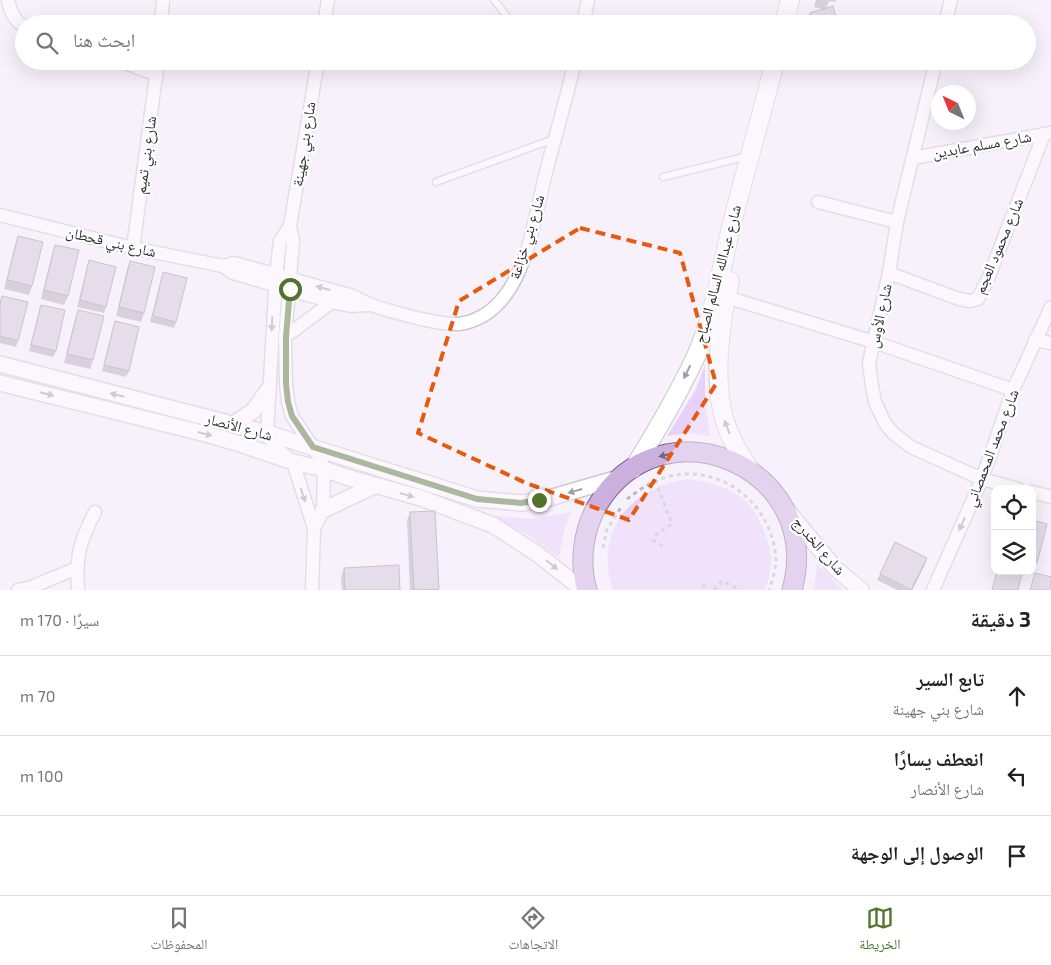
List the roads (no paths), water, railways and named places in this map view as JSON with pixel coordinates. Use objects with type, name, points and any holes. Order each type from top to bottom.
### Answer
[{"type":"main road","points":[[786,15],[790,0]]},
{"type":"main road","name":"شارع عبدالله السالم الصباح","points":[[627,473],[655,434],[696,355],[708,322],[749,155],[760,124],[773,70]]},
{"type":"main road","name":"شارع عبدالله السالم الصباح","points":[[750,470],[731,437],[724,420],[720,400],[719,347],[726,297],[762,153],[760,124]]},
{"type":"main road","points":[[587,590],[583,560],[588,528],[599,503],[607,492],[627,473],[663,456],[694,452],[725,458],[750,470],[768,485],[778,499],[789,520],[796,543],[796,566],[792,590]]},
{"type":"street","points":[[8,0],[15,18]]},
{"type":"street","points":[[162,15],[163,0]]},
{"type":"street","points":[[326,15],[328,0]]},
{"type":"street","points":[[585,15],[588,0]]},
{"type":"street","points":[[947,15],[951,0]]},
{"type":"street","points":[[144,70],[157,75]]},
{"type":"street","name":"شارع بني تميم","points":[[133,248],[157,70]]},
{"type":"street","name":"شارع بني جهينة","points":[[316,70],[290,226],[293,241],[286,337],[286,384],[292,416],[320,458],[324,469]]},
{"type":"street","name":"شارع بني خزاعة","points":[[275,280],[353,296],[368,305],[433,322],[457,324],[475,320],[493,310],[509,292],[520,270],[572,70]]},
{"type":"street","name":"شارع الأوس","points":[[934,70],[897,222],[889,273],[869,363],[872,386],[875,402],[885,423],[893,433],[911,446],[982,479],[1004,485]]},
{"type":"street","name":"شارع مسلم عابدين","points":[[913,158],[1048,133]]},
{"type":"street","name":"شارع محمود العجم","points":[[889,273],[959,298],[970,301],[978,298],[983,291],[1048,133]]},
{"type":"street","points":[[818,202],[897,222]]},
{"type":"street","name":"شارع بني قحطان","points":[[0,215],[133,248],[223,266],[234,263],[275,280]]},
{"type":"street","name":"شارع بني جهينة","points":[[267,433],[275,280],[280,242],[290,226]]},
{"type":"street","name":"شارع بني خزاعة","points":[[290,284],[332,302],[351,306],[368,305]]},
{"type":"street","points":[[726,297],[874,342],[1013,390]]},
{"type":"street","points":[[286,337],[332,302]]},
{"type":"street","name":"شارع محمد المحمصاني","points":[[933,590],[982,479],[1013,390],[1051,307]]},
{"type":"street","points":[[1036,340],[1051,343]]},
{"type":"street","points":[[4,384],[6,366]]},
{"type":"street","name":"شارع الأنصار","points":[[6,366],[267,433],[477,499],[521,503],[539,500],[627,473]]},
{"type":"street","name":"شارع الأنصار","points":[[4,384],[237,443],[293,462],[324,469],[346,478],[421,498],[493,525],[539,555],[583,590]]},
{"type":"street","points":[[232,425],[253,411],[268,390]]},
{"type":"street","points":[[139,417],[142,401]]},
{"type":"street","points":[[267,433],[277,449],[293,462],[314,528],[312,590]]},
{"type":"street","points":[[314,528],[323,510],[324,469]]},
{"type":"street","points":[[323,510],[374,486]]},
{"type":"street","points":[[1036,493],[1051,497]]},
{"type":"street","name":"شارع الخدرج","points":[[778,499],[835,568],[861,590]]},
{"type":"street","points":[[78,590],[77,568],[81,540],[95,512]]},
{"type":"street","points":[[18,590],[28,588],[77,568]]},
{"type":"lane","points":[[494,0],[506,15]]},
{"type":"lane","points":[[436,182],[554,139]]},
{"type":"lane","points":[[662,177],[749,155]]}]
